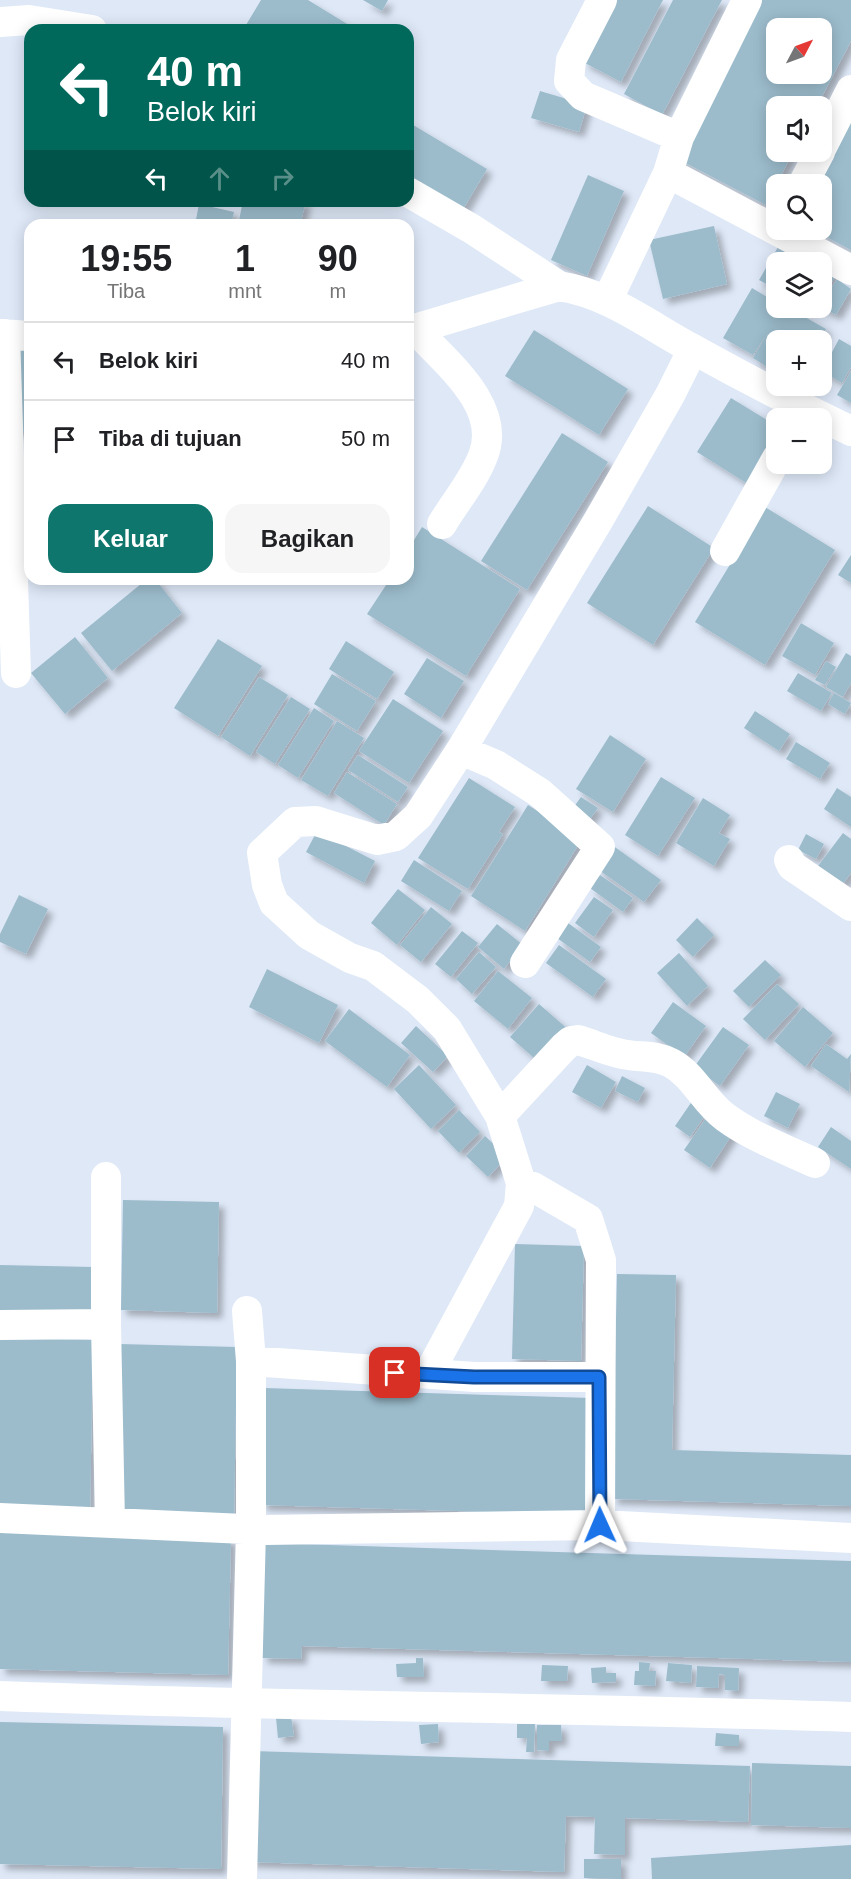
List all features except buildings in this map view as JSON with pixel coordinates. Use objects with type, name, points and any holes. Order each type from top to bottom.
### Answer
[{"type":"street","points":[[602,0],[571,60],[569,81],[583,96],[679,137]]},
{"type":"street","points":[[608,299],[668,173],[679,137],[747,0]]},
{"type":"street","points":[[23,14],[66,24]]},
{"type":"street","points":[[832,127],[851,90]]},
{"type":"street","points":[[668,173],[766,224]]},
{"type":"street","points":[[414,195],[472,229],[559,286],[608,299],[793,408]]},
{"type":"street","points":[[796,240],[851,270]]},
{"type":"street","points":[[414,329],[559,286]]},
{"type":"street","points":[[414,333],[476,397],[488,425],[484,455],[442,524]]},
{"type":"street","points":[[12,335],[16,673]]},
{"type":"street","points":[[429,1373],[519,1206],[521,1184],[500,1116],[447,1029],[418,1000],[373,966],[350,958],[309,935],[274,903],[267,885],[262,853],[295,822],[316,821],[377,840],[396,836],[418,816],[461,750],[604,511],[670,395],[693,349]]},
{"type":"street","points":[[832,423],[851,430]]},
{"type":"street","points":[[725,550],[768,474]]},
{"type":"street","points":[[461,750],[496,765],[540,794],[600,847],[525,963]]},
{"type":"street","points":[[789,860],[792,866],[851,906]]},
{"type":"street","points":[[500,1116],[564,1047],[571,1041],[578,1040],[622,1054],[655,1056],[672,1063],[692,1079],[706,1099],[724,1117],[815,1163]]},
{"type":"street","points":[[106,1177],[110,1523]]},
{"type":"street","points":[[521,1184],[533,1187],[588,1218],[601,1260],[600,1525]]},
{"type":"street","points":[[242,1879],[244,1705],[251,1530],[251,1361],[247,1311]]},
{"type":"street","points":[[0,1325],[106,1324]]},
{"type":"street","points":[[251,1361],[474,1377],[599,1377]]},
{"type":"street","points":[[0,1518],[251,1530],[600,1525],[851,1538]]},
{"type":"street","points":[[0,1696],[244,1705],[621,1709],[851,1717]]},
{"type":"route","points":[[395,1373],[474,1377],[599,1377],[600,1525]]}]
